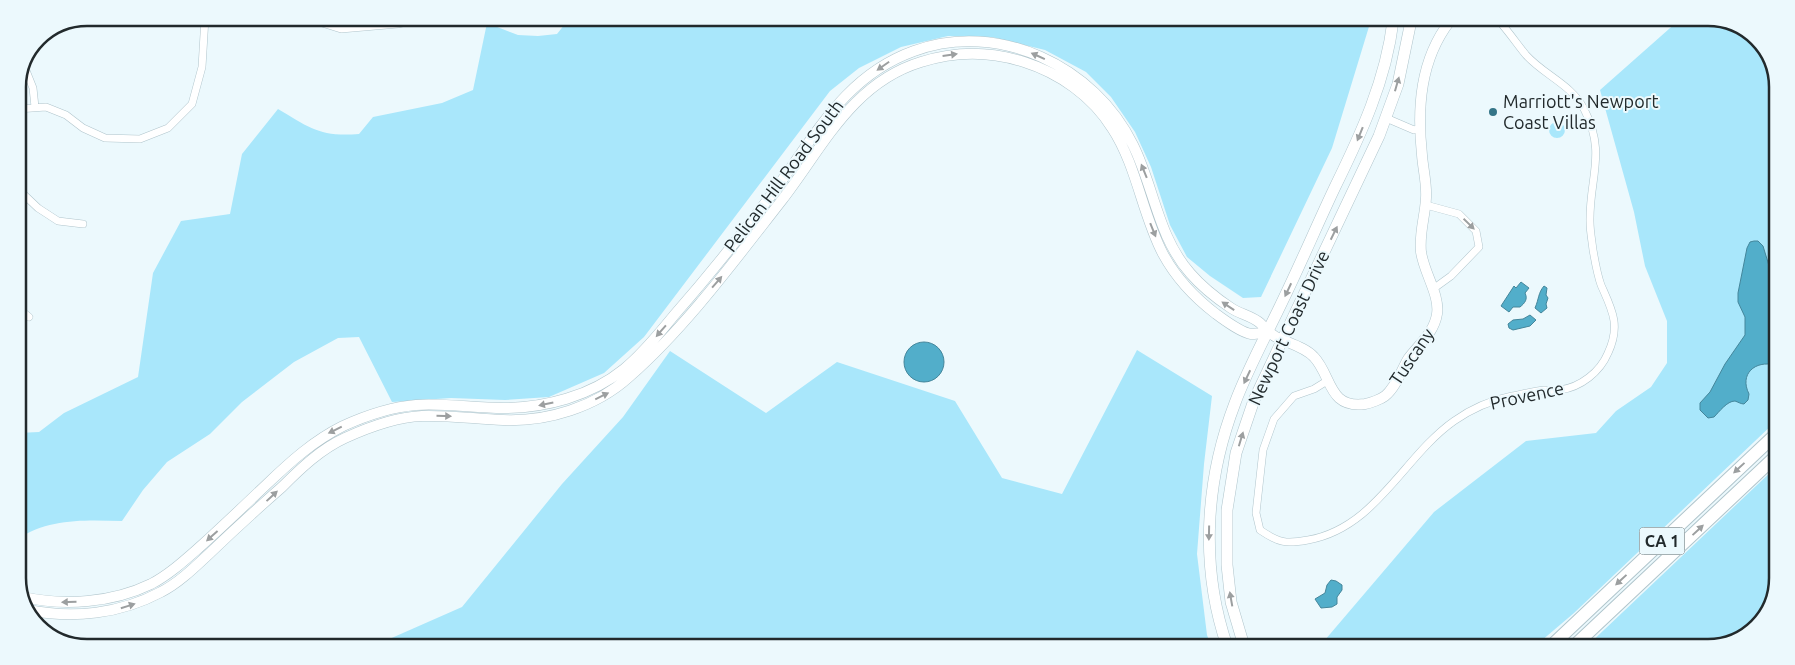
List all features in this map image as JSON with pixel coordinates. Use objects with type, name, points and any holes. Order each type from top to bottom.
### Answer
[{"type":"highway","name":"CA 1","points":[[1558,639],[1769,441]]},
{"type":"highway","name":"CA 1","points":[[1581,639],[1769,463]]},
{"type":"main road","name":"Newport Coast Drive","points":[[1225,639],[1215,605],[1210,573],[1209,536],[1212,487],[1220,447],[1229,418],[1267,332],[1360,136],[1380,82],[1391,40],[1392,26]]},
{"type":"main road","name":"Newport Coast Drive","points":[[1242,639],[1231,602],[1226,537],[1229,491],[1236,453],[1254,400],[1376,145],[1398,84],[1409,26]]},
{"type":"street","points":[[26,108],[46,107],[105,138],[140,139],[168,128],[192,104],[202,68],[205,26]]},
{"type":"street","points":[[331,26],[341,29],[375,26]]},
{"type":"street","name":"Tuscany","points":[[1282,340],[1309,352],[1321,367],[1335,395],[1346,402],[1360,405],[1383,398],[1392,389],[1410,356],[1432,329],[1438,309],[1437,297],[1423,263],[1420,244],[1426,205],[1426,191],[1419,117],[1425,71],[1442,31],[1446,26]]},
{"type":"street","name":"Provence","points":[[1327,381],[1314,389],[1294,396],[1274,419],[1263,450],[1256,513],[1260,530],[1274,540],[1292,543],[1314,539],[1332,533],[1356,520],[1382,496],[1428,442],[1454,421],[1479,406],[1509,397],[1544,390],[1559,390],[1576,385],[1590,377],[1603,363],[1609,352],[1614,326],[1613,309],[1600,282],[1593,250],[1590,221],[1596,154],[1595,136],[1583,106],[1573,92],[1527,55],[1503,26]]},
{"type":"street","name":"Pelican Hill Road South","points":[[36,611],[62,614],[95,613],[130,606],[164,591],[194,568],[311,459],[343,439],[382,423],[420,416],[508,420],[548,416],[582,405],[611,391],[625,374],[659,348],[678,319],[833,108],[857,84],[889,61],[915,50],[940,43],[967,41],[1001,43],[1037,55],[1074,75],[1099,95],[1122,124],[1149,220],[1163,253],[1178,278],[1204,304],[1226,321],[1250,334],[1267,332]]},
{"type":"street","points":[[28,74],[33,88],[35,107]]},
{"type":"street","points":[[1386,118],[1414,130],[1420,128]]},
{"type":"street","name":"Pelican Hill Road South","points":[[1130,149],[1150,187],[1160,220],[1173,251],[1188,271],[1212,295],[1237,312],[1258,321],[1267,332],[1282,340]]},
{"type":"street","points":[[26,197],[38,208],[58,221],[83,224]]},
{"type":"street","points":[[1426,205],[1459,214],[1476,231],[1479,247],[1451,276],[1433,289]]},
{"type":"street","points":[[30,598],[58,602],[87,601],[120,596],[152,584],[180,565],[298,455],[325,435],[355,421],[380,412],[413,405],[502,408],[536,406],[572,397],[625,374]]},
{"type":"street","points":[[393,409],[395,420]]},
{"type":"street","points":[[380,412],[382,423]]},
{"type":"street","points":[[229,520],[236,529]]},
{"type":"shaded area","points":[[486,26],[495,26],[518,35],[538,36],[557,34],[563,26],[1369,26],[1332,148],[1261,297],[1243,298],[1210,276],[1187,257],[1170,225],[1151,167],[1135,132],[1111,97],[1086,72],[1045,50],[992,37],[948,36],[901,47],[859,68],[830,91],[644,337],[604,373],[549,397],[505,400],[451,398],[392,402],[359,337],[338,338],[294,362],[242,402],[210,434],[167,462],[143,490],[122,521],[68,522],[42,527],[26,534],[26,433],[39,432],[64,413],[138,377],[153,273],[181,221],[230,214],[242,154],[278,109],[316,130],[334,134],[359,134],[373,117],[442,103],[473,90]]},
{"type":"shaded area","points":[[1672,26],[1719,27],[1735,33],[1748,41],[1761,57],[1769,83],[1769,428],[1574,613],[1543,639],[1326,639],[1434,512],[1526,441],[1596,433],[1616,411],[1651,387],[1667,363],[1667,321],[1645,266],[1634,212],[1600,90]]},
{"type":"shaded area","points":[[1554,122],[1560,122],[1565,127],[1563,136],[1554,138],[1549,133],[1549,127]]},
{"type":"shaded area","points":[[1758,241],[1763,246],[1769,266],[1769,364],[1761,365],[1751,370],[1746,380],[1749,394],[1748,400],[1744,404],[1732,401],[1714,417],[1708,418],[1700,410],[1700,403],[1710,392],[1725,364],[1745,335],[1745,317],[1738,302],[1738,293],[1747,248],[1750,242]]},
{"type":"shaded area","points":[[1521,282],[1529,288],[1525,293],[1526,301],[1520,307],[1513,307],[1509,312],[1501,306],[1514,286],[1516,288]]},
{"type":"shaded area","points":[[1544,286],[1547,288],[1547,308],[1541,313],[1535,308]]},
{"type":"shaded area","points":[[1530,315],[1536,320],[1530,326],[1513,330],[1509,328],[1508,324],[1513,320],[1523,319]]},
{"type":"shaded area","points":[[928,342],[935,345],[941,351],[944,362],[943,370],[935,379],[928,382],[920,382],[913,379],[905,370],[904,358],[907,351],[916,343]]},
{"type":"shaded area","points":[[1137,350],[1212,396],[1204,464],[1197,554],[1208,639],[389,639],[462,607],[562,484],[623,417],[670,351],[766,413],[837,362],[955,401],[1002,478],[1062,494]]},
{"type":"shaded area","points":[[1769,474],[1768,589],[1761,608],[1748,624],[1727,635],[1708,639],[1594,639]]},
{"type":"shaded area","points":[[1331,580],[1342,585],[1342,590],[1337,597],[1337,604],[1332,607],[1321,608],[1315,599],[1325,593],[1327,585]]},
{"type":"place","name":"Marriott's Newport Coast Villas","points":[[1493,112]]}]
